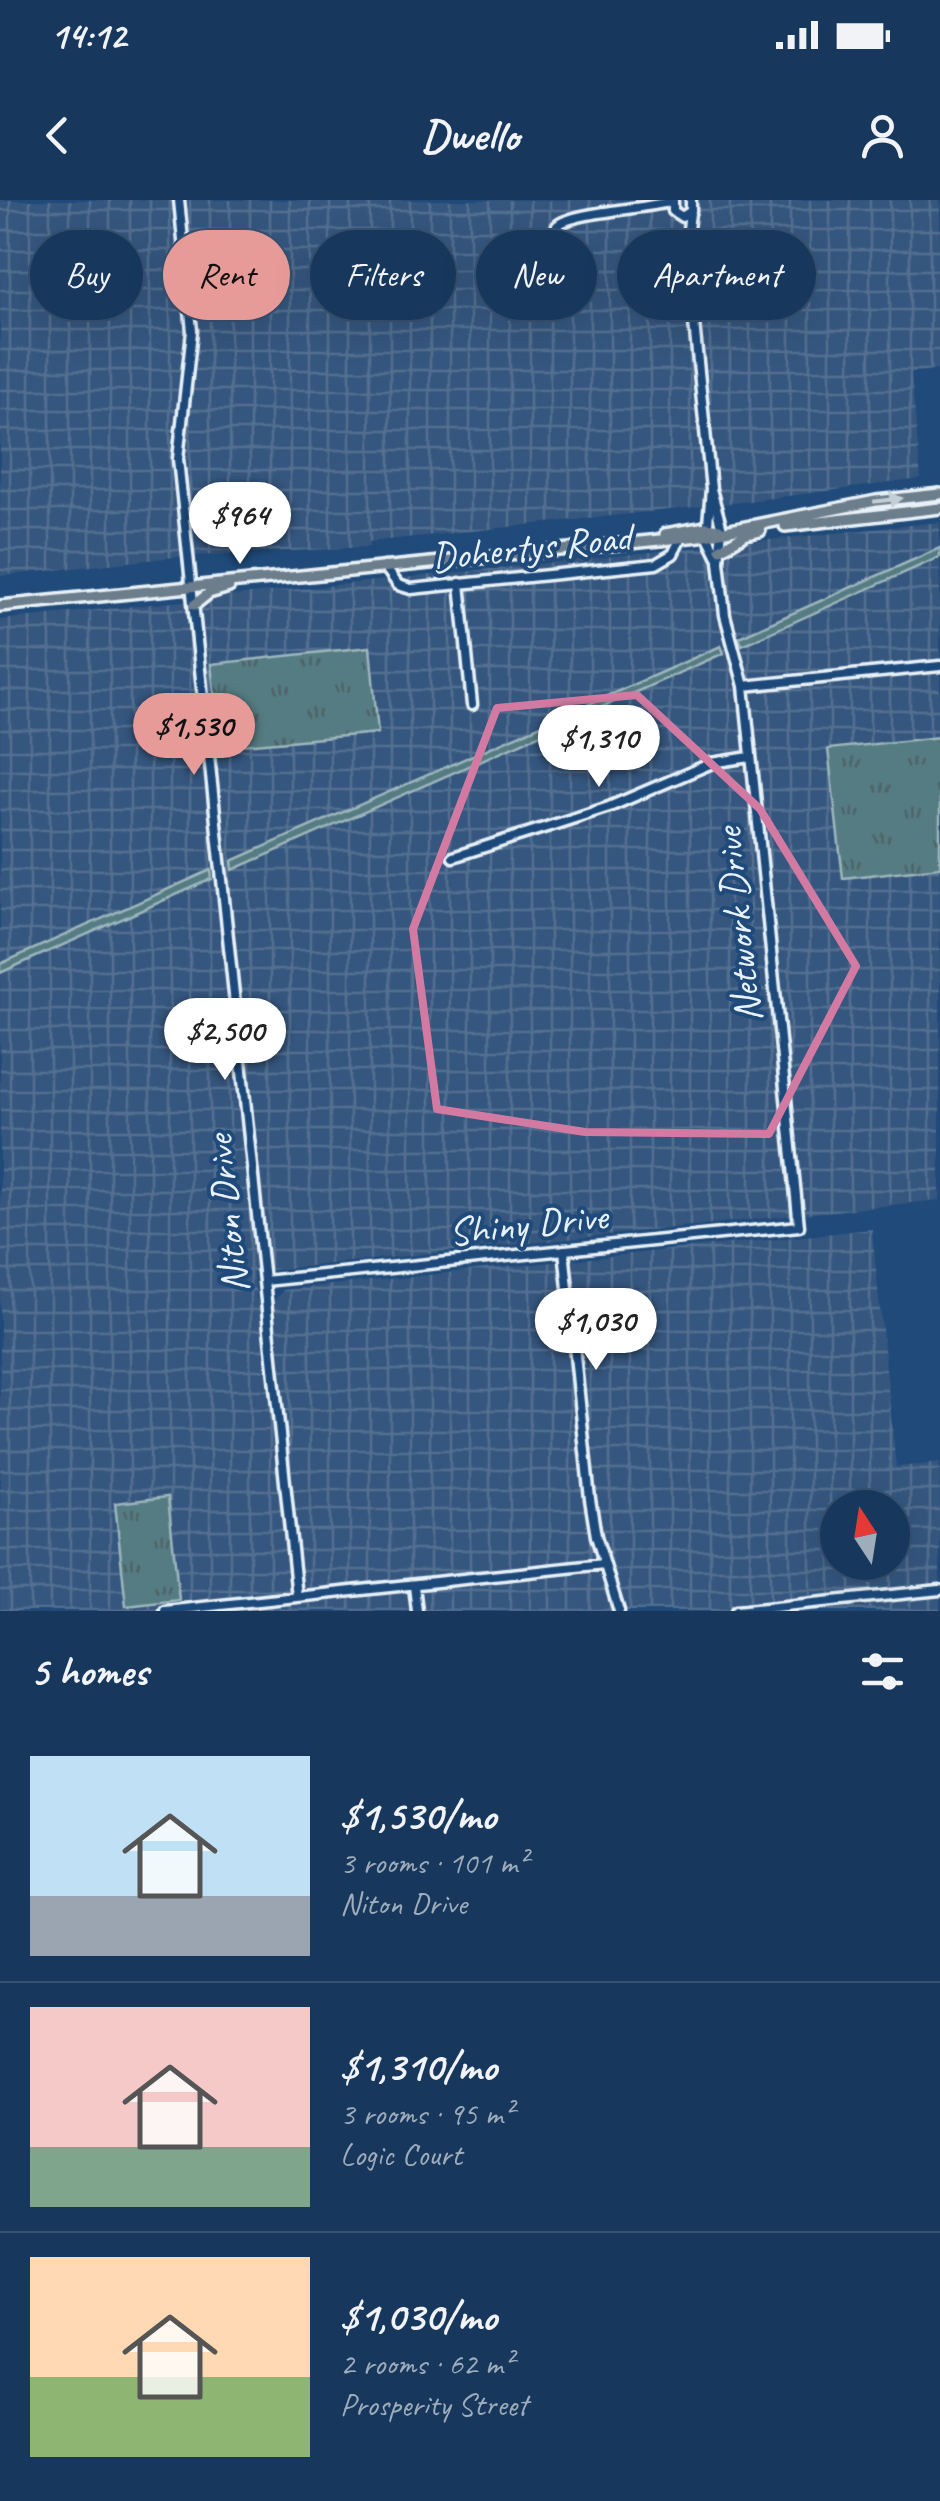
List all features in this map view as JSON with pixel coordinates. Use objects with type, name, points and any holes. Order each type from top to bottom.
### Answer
[{"type":"main road","name":"Dohertys Road","points":[[636,542],[768,525],[876,502],[940,494]]},
{"type":"main road","name":"Dohertys Road","points":[[768,525],[940,508]]},
{"type":"main road","points":[[720,549],[746,534],[787,526]]},
{"type":"main road","name":"Dohertys Road","points":[[0,606],[681,538],[707,531]]},
{"type":"main road","points":[[194,605],[209,593],[224,588],[288,582],[310,574]]},
{"type":"street","name":"Niton Drive","points":[[179,200],[192,331],[178,459],[297,1597]]},
{"type":"street","points":[[688,230],[691,200]]},
{"type":"street","points":[[558,226],[569,218],[643,209],[673,201],[681,230]]},
{"type":"street","points":[[643,209],[676,215],[690,213]]},
{"type":"street","points":[[694,320],[711,489],[722,530]]},
{"type":"street","points":[[707,531],[711,489]]},
{"type":"street","name":"Network Drive","points":[[722,530],[719,561],[725,615],[744,686],[799,1226]]},
{"type":"street","name":"Network Drive","points":[[707,531],[719,561]]},
{"type":"street","name":"Dohertys Road","points":[[384,567],[404,589],[656,564],[673,554],[681,538]]},
{"type":"street","points":[[460,583],[472,704]]},
{"type":"street","points":[[744,686],[940,666]]},
{"type":"street","points":[[453,857],[609,806],[712,763],[750,757]]},
{"type":"street","name":"Shiny Drive","points":[[264,1281],[799,1226]]},
{"type":"street","points":[[564,1250],[590,1500],[604,1564],[620,1611]]},
{"type":"street","points":[[165,1611],[604,1564]]},
{"type":"street","points":[[414,1586],[417,1611]]},
{"type":"street","points":[[736,1611],[940,1590]]},
{"type":"highlighted area","points":[[637,695],[760,809],[856,966],[769,1134],[585,1132],[437,1109],[413,929],[497,708]]},
{"type":"shaded area","points":[[0,200],[940,200],[940,369],[911,373],[921,479],[369,542],[369,547],[175,557],[0,576]]},
{"type":"shaded area","points":[[940,522],[940,737],[829,749],[843,878],[940,867],[940,1200],[253,1272],[257,1302],[275,1300],[283,1290],[872,1229],[896,1467],[940,1463],[940,1611],[0,1611],[0,620]]},
{"type":"green space","points":[[940,548],[940,557],[742,645],[739,637]]},
{"type":"green space","points":[[721,646],[724,653],[233,870],[232,861]]},
{"type":"green space","points":[[370,647],[378,733],[220,747],[211,664]]},
{"type":"green space","points":[[940,737],[940,867],[843,878],[828,749]]},
{"type":"green space","points":[[211,870],[212,879],[0,973],[0,964]]},
{"type":"green space","points":[[168,1497],[179,1600],[126,1606],[115,1503]]}]
